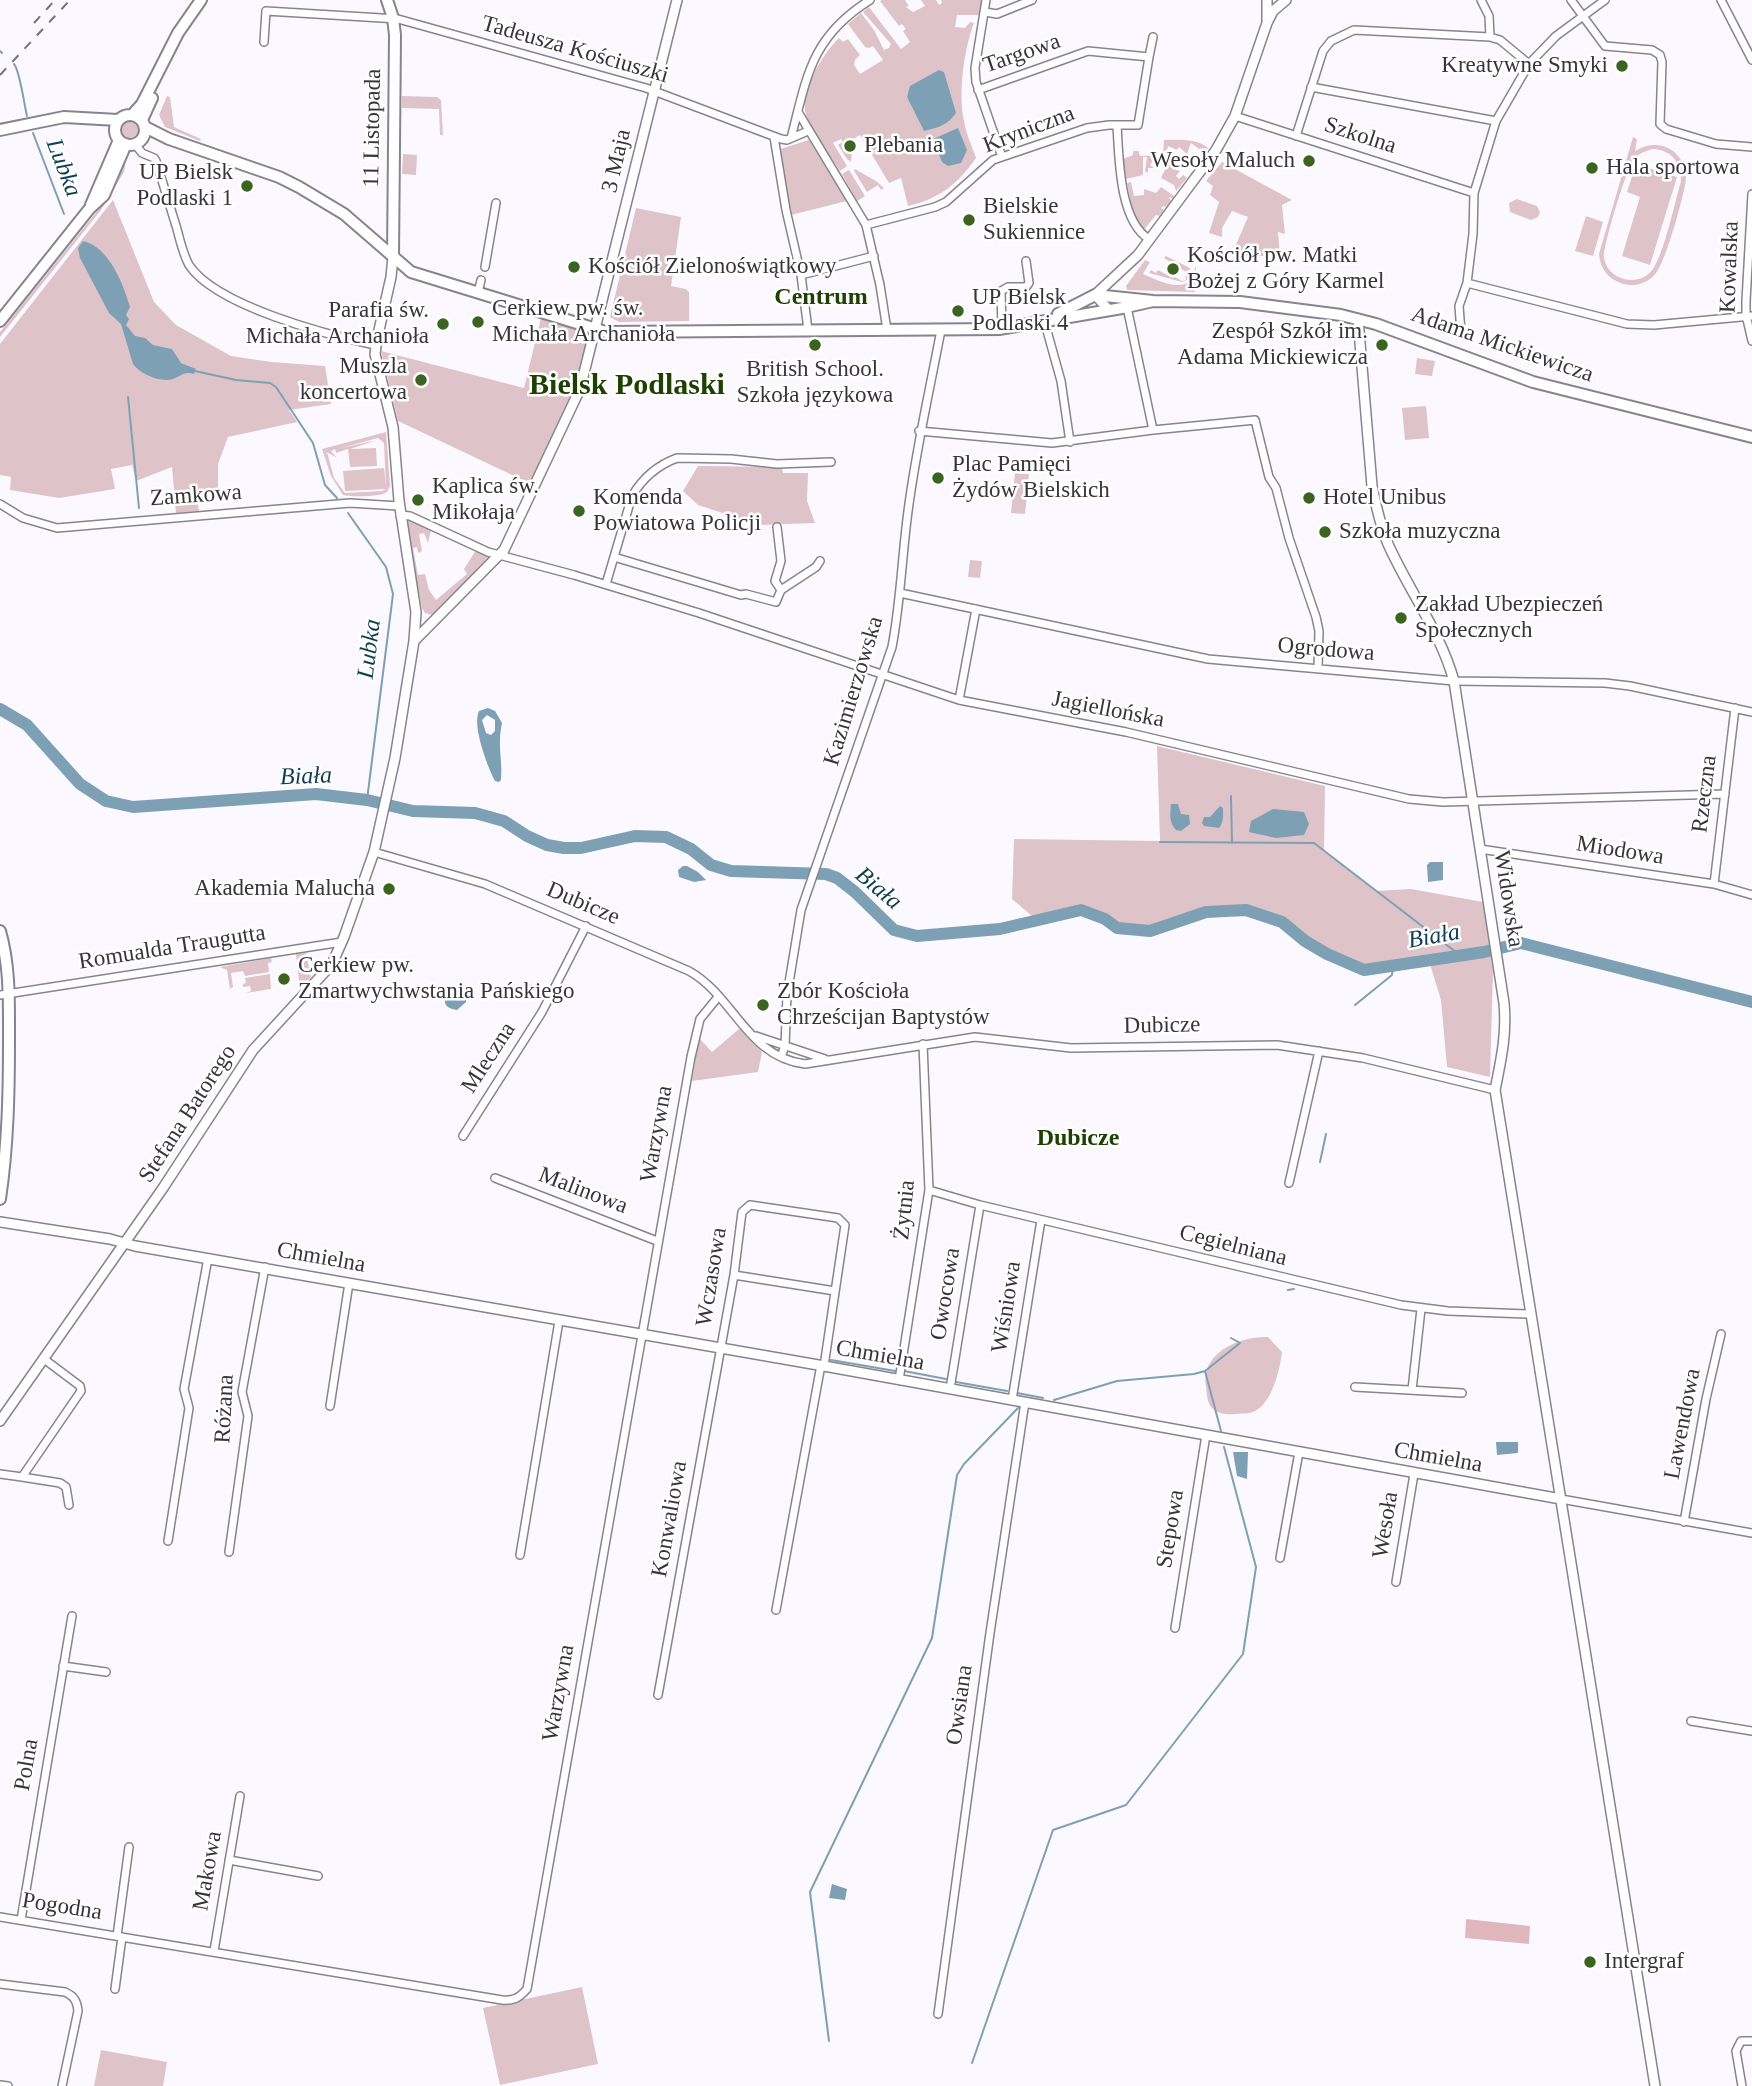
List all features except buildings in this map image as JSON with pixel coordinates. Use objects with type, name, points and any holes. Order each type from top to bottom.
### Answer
[{"type":"main road","points":[[0,321],[90,208],[183,40],[201,0]]},
{"type":"main road","name":"11 Listopada","points":[[387,0],[393,19],[393,257]]},
{"type":"main road","name":"Adama Mickiewicza","points":[[0,130],[64,117],[81,118],[169,139],[279,177],[299,187],[344,214],[393,257],[419,275],[613,333],[1002,328],[1153,301]]},
{"type":"main road","name":"Adama Mickiewicza","points":[[1044,320],[1096,295],[1153,301],[1240,302],[1283,306],[1358,319],[1533,382],[1752,437]]},
{"type":"main road","points":[[0,931],[7,965],[4,995],[4,1140],[0,1199]]},
{"type":"street","name":"3 Maja","points":[[414,641],[507,545],[580,389],[677,0]]},
{"type":"street","points":[[791,138],[805,79],[821,46],[842,21],[870,0]]},
{"type":"street","points":[[978,90],[975,68],[986,0]]},
{"type":"street","points":[[985,12],[997,14],[1032,0]]},
{"type":"street","points":[[1266,0],[1267,23]]},
{"type":"street","points":[[1109,310],[1096,295],[1113,281],[1149,239],[1216,150],[1235,117],[1267,23],[1273,11],[1286,0]]},
{"type":"street","points":[[1481,0],[1489,16],[1490,37]]},
{"type":"street","points":[[1571,0],[1605,46],[1651,50],[1660,55],[1662,62],[1658,117],[1666,130],[1716,144],[1752,147]]},
{"type":"street","points":[[1461,332],[1459,306],[1469,285],[1474,193],[1496,121],[1529,64],[1556,36],[1605,0]]},
{"type":"street","points":[[1721,0],[1752,60]]},
{"type":"street","name":"Tadeusza Kościuszki","points":[[264,42],[265,11],[393,19],[654,91],[774,137],[784,140],[791,138]]},
{"type":"street","points":[[1296,136],[1323,51],[1332,41],[1354,30],[1490,37],[1500,40],[1529,64]]},
{"type":"street","points":[[1149,57],[1153,37]]},
{"type":"street","name":"Targowa","points":[[1002,157],[978,90],[1088,51],[1149,57]]},
{"type":"street","name":"Kryniczna","points":[[866,225],[946,202],[986,163],[1002,157],[1074,131],[1138,125],[1149,57]]},
{"type":"street","points":[[1311,88],[1496,121]]},
{"type":"street","points":[[797,112],[866,225],[887,330]]},
{"type":"street","name":"Szkolna","points":[[1235,117],[1474,193]]},
{"type":"street","points":[[1117,125],[1127,205],[1138,230],[1149,239]]},
{"type":"street","points":[[131,131],[142,153],[156,161],[187,260],[203,279],[223,294],[264,312],[331,335],[375,345]]},
{"type":"street","points":[[791,138],[808,131]]},
{"type":"street","points":[[774,137],[786,210],[801,275],[808,330]]},
{"type":"street","name":"Kowalska","points":[[1752,194],[1749,316],[1752,341]]},
{"type":"street","points":[[485,267],[496,204]]},
{"type":"street","points":[[801,275],[874,256]]},
{"type":"street","points":[[393,257],[375,345],[377,369],[393,426],[400,510],[416,612],[414,641]]},
{"type":"street","points":[[1002,328],[1001,291],[1008,287],[1026,287],[1029,283],[1026,261]]},
{"type":"street","points":[[478,293],[481,280]]},
{"type":"street","points":[[1113,281],[1112,289],[1117,298]]},
{"type":"street","points":[[1469,285],[1627,324],[1654,325],[1749,316]]},
{"type":"street","points":[[1127,307],[1153,430]]},
{"type":"street","name":"Widowska","points":[[1358,319],[1371,486],[1389,545],[1444,648],[1454,681],[1499,961],[1506,1027],[1495,1090],[1654,2086]]},
{"type":"street","points":[[1044,320],[1061,381],[1070,442]]},
{"type":"street","name":"Kazimierzowska","points":[[780,1058],[785,1046],[787,995],[801,910],[894,638],[919,431],[941,330]]},
{"type":"street","points":[[919,431],[1031,442],[1070,442],[1153,430],[1255,420],[1269,478],[1276,488],[1289,538],[1316,617],[1319,631],[1318,668]]},
{"type":"street","points":[[606,584],[636,489],[649,475],[669,461],[677,458],[731,459],[776,464],[831,462]]},
{"type":"street","name":"Zamkowa","points":[[0,504],[23,518],[57,528],[350,503],[400,510],[488,552],[500,555]]},
{"type":"street","points":[[777,527],[781,561],[775,581],[780,590]]},
{"type":"street","name":"Jagiellońska","points":[[500,555],[733,623],[959,700],[1125,732],[1409,799],[1427,802],[1725,794]]},
{"type":"street","points":[[614,557],[741,595],[776,602],[780,590],[816,568],[820,561]]},
{"type":"street","name":"Ogrodowa","points":[[900,593],[1208,659],[1454,681],[1605,683],[1752,712]]},
{"type":"street","points":[[959,700],[976,609]]},
{"type":"street","points":[[416,612],[434,620]]},
{"type":"street","name":"Stefana Batorego","points":[[0,1421],[253,1051],[326,971],[342,942],[382,819],[414,641]]},
{"type":"street","name":"Rzeczna","points":[[1714,884],[1735,708]]},
{"type":"street","name":"Miodowa","points":[[1480,849],[1714,884],[1752,895]]},
{"type":"street","name":"Dubicze","points":[[373,852],[485,884],[698,975],[764,1048],[780,1058],[804,1064],[975,1037],[1071,1048],[1277,1045],[1363,1058],[1495,1090]]},
{"type":"street","name":"Mleczna","points":[[463,1136],[541,1012],[586,926]]},
{"type":"street","name":"Romualda Traugutta","points":[[4,995],[342,942]]},
{"type":"street","name":"Warzywna","points":[[119,1936],[502,2000],[511,2001],[520,1997],[527,1989],[697,1025],[704,1012],[719,997]]},
{"type":"street","name":"Dubicze","points":[[752,1035],[829,1059]]},
{"type":"street","name":"Żytnia","points":[[899,1380],[929,1190],[923,1044]]},
{"type":"street","points":[[1289,1183],[1319,1051]]},
{"type":"street","name":"Malinowa","points":[[495,1178],[657,1241]]},
{"type":"street","name":"Cegielniana","points":[[929,1190],[1041,1220],[1421,1309],[1531,1312]]},
{"type":"street","name":"Wczasowa","points":[[720,1349],[742,1212],[750,1205],[767,1206],[838,1218],[842,1221],[845,1230],[823,1366],[776,1610]]},
{"type":"street","name":"Owocowa","points":[[950,1389],[980,1205]]},
{"type":"street","name":"Wiśniowa","points":[[1012,1400],[1041,1220]]},
{"type":"street","name":"Chmielna","points":[[0,1222],[1752,1533]]},
{"type":"street","name":"Różana","points":[[168,1541],[189,1408],[184,1389],[208,1258]]},
{"type":"street","name":"Różana","points":[[229,1552],[248,1416],[242,1392],[265,1268]]},
{"type":"street","points":[[734,1275],[835,1291]]},
{"type":"street","points":[[330,1406],[349,1283]]},
{"type":"street","points":[[1412,1390],[1421,1309]]},
{"type":"street","points":[[520,1555],[559,1321]]},
{"type":"street","name":"Lawendowa","points":[[1684,1522],[1706,1399],[1721,1334]]},
{"type":"street","name":"Konwaliowa","points":[[658,1696],[720,1349]]},
{"type":"street","points":[[22,1477],[81,1391],[80,1386],[44,1359]]},
{"type":"street","points":[[1355,1387],[1462,1393]]},
{"type":"street","name":"Owsiana","points":[[938,2014],[989,1633],[1024,1402]]},
{"type":"street","name":"Stepowa","points":[[1175,1628],[1206,1435]]},
{"type":"street","points":[[1280,1558],[1299,1452]]},
{"type":"street","points":[[0,1474],[60,1483],[66,1487],[69,1505]]},
{"type":"street","name":"Wesoła","points":[[1396,1582],[1414,1474]]},
{"type":"street","name":"Polna","points":[[21,1920],[72,1616]]},
{"type":"street","points":[[63,1666],[106,1672]]},
{"type":"street","points":[[1691,1721],[1752,1731]]},
{"type":"street","name":"Makowa","points":[[214,1951],[240,1796]]},
{"type":"street","points":[[115,1989],[129,1847]]},
{"type":"street","points":[[229,1860],[318,1876]]},
{"type":"street","name":"Pogodna","points":[[0,1917],[119,1936]]},
{"type":"street","points":[[0,1984],[65,1992],[72,1995],[77,2003],[78,2011],[62,2086]]},
{"type":"street","points":[[1742,2086],[1736,2051],[1741,2041],[1752,2041]]},
{"type":"street","points":[[0,2085],[8,2086]]},
{"type":"shaded area","points":[[905,0],[909,6],[906,7],[913,12],[925,6],[921,0],[936,0],[939,5],[941,0],[982,0],[980,15],[957,15],[955,27],[965,28],[970,22],[974,23],[965,58],[962,110],[976,158],[947,189],[908,206],[901,178],[889,183],[860,135],[853,139],[851,162],[838,145],[843,142],[841,139],[833,143],[847,166],[840,171],[812,129],[806,115],[809,84],[826,53],[839,38],[843,42],[848,39],[860,55],[854,65],[860,74],[883,60],[873,46],[865,47],[848,24],[861,13],[884,50],[889,48],[891,44],[863,12],[869,7],[901,49],[910,42],[903,31],[906,29],[902,24],[899,26],[880,1]]},
{"type":"shaded area","points":[[167,96],[170,97],[174,127],[201,139],[200,141],[165,127],[159,115]]},
{"type":"shaded area","points":[[402,96],[437,97],[441,100],[443,135],[440,135],[439,109],[402,108]]},
{"type":"shaded area","points":[[130,120],[136,123],[139,129],[136,135],[130,138],[124,135],[121,129],[124,123]]},
{"type":"shaded area","points":[[1633,137],[1637,139],[1635,151],[1653,145],[1669,148],[1681,160],[1686,179],[1669,242],[1656,273],[1640,284],[1621,283],[1606,272],[1599,254]],"holes":[[[1660,150],[1670,155],[1677,163],[1681,181],[1661,251],[1653,269],[1640,279],[1625,279],[1611,272],[1606,265],[1604,257],[1611,223],[1634,159],[1645,151]]]},
{"type":"shaded area","points":[[809,140],[847,201],[791,215],[780,149]]},
{"type":"shaded area","points":[[1164,140],[1193,141],[1208,148],[1199,161],[1197,159],[1203,152],[1191,143],[1187,154],[1179,147],[1177,150],[1168,146],[1166,158],[1186,156],[1197,164],[1185,158],[1172,162],[1178,162],[1173,169],[1180,171],[1176,176],[1179,179],[1183,175],[1187,178],[1176,191],[1174,185],[1161,178],[1168,163],[1152,162],[1150,165],[1154,168],[1148,168],[1148,173],[1145,171],[1147,157],[1143,157],[1143,175],[1126,179],[1123,159],[1133,155],[1133,151],[1139,151],[1141,156],[1163,155]]},
{"type":"shaded area","points":[[403,154],[417,155],[416,175],[402,174]]},
{"type":"shaded area","points":[[126,160],[124,172],[101,210],[0,337],[0,332],[98,210],[122,161]]},
{"type":"shaded area","points":[[1222,162],[1292,200],[1282,205],[1285,234],[1278,232],[1280,256],[1244,256],[1234,249],[1248,217],[1232,211],[1222,228],[1222,237],[1209,233],[1219,202],[1210,195],[1213,186],[1206,181]]},
{"type":"shaded area","points":[[1636,164],[1677,177],[1650,265],[1622,256],[1640,197],[1627,192]]},
{"type":"shaded area","points":[[855,169],[884,188],[881,190],[878,185],[867,192]]},
{"type":"shaded area","points":[[849,170],[865,196],[857,201],[842,174]]},
{"type":"shaded area","points":[[1131,182],[1134,196],[1144,195],[1144,189],[1156,193],[1161,187],[1174,196],[1173,199],[1169,197],[1171,201],[1161,208],[1164,210],[1159,216],[1156,215],[1143,231],[1133,213],[1127,183]]},
{"type":"shaded area","points":[[1517,199],[1537,206],[1540,212],[1538,217],[1531,220],[1510,212],[1509,203]]},
{"type":"shaded area","points":[[113,200],[154,302],[176,325],[231,356],[325,366],[331,404],[289,410],[297,422],[228,437],[218,464],[218,490],[196,494],[199,511],[176,513],[172,467],[136,481],[132,465],[111,469],[115,489],[59,498],[10,490],[11,477],[0,475],[0,344]]},
{"type":"shaded area","points":[[636,208],[681,217],[671,286],[689,292],[689,321],[619,322],[610,317]]},
{"type":"shaded area","points":[[1586,216],[1603,222],[1593,256],[1575,251]]},
{"type":"shaded area","points":[[1166,256],[1190,268],[1187,280],[1182,282],[1149,273],[1151,270],[1156,273],[1158,270],[1173,278],[1186,280],[1186,272],[1164,258]]},
{"type":"shaded area","points":[[1145,260],[1150,262],[1143,274],[1173,285],[1190,282],[1196,266],[1195,292],[1127,290],[1126,286]]},
{"type":"shaded area","points":[[541,318],[585,333],[586,346],[583,364],[567,408],[531,484],[398,421],[381,351],[524,388]]},
{"type":"shaded area","points":[[1417,358],[1435,361],[1432,376],[1415,374]]},
{"type":"shaded area","points":[[1426,406],[1429,438],[1405,440],[1402,408]]},
{"type":"shaded area","points":[[386,432],[390,486],[387,492],[372,496],[343,495],[331,476],[322,449]],"holes":[[[378,438],[384,443],[386,488],[384,468],[343,471],[345,491],[386,489],[345,493],[334,478],[327,452],[337,458],[331,451],[335,449],[336,453],[348,449],[350,467],[377,466],[376,448],[350,449],[377,440],[341,448]]]},
{"type":"shaded area","points":[[698,466],[782,467],[783,473],[808,473],[807,501],[815,523],[759,525],[698,505],[683,491]]},
{"type":"shaded area","points":[[1015,473],[1029,474],[1025,514],[1011,513]]},
{"type":"shaded area","points":[[408,519],[431,530],[428,543],[424,533],[419,534],[422,551],[418,553],[417,547],[413,548],[418,575],[425,574],[429,590],[436,600],[467,574],[464,569],[476,550],[490,557],[490,561],[432,615],[425,613],[422,608],[405,522]]},
{"type":"shaded area","points":[[970,560],[982,561],[980,578],[968,577]]},
{"type":"shaded area","points":[[1157,746],[1325,786],[1324,851],[1376,891],[1411,889],[1483,902],[1493,971],[1490,1077],[1447,1067],[1441,1000],[1429,961],[1364,970],[1327,954],[1305,941],[1282,922],[1246,910],[1206,912],[1150,931],[1117,928],[1105,919],[1081,911],[1038,921],[1012,899],[1014,839],[1160,841]]},
{"type":"shaded area","points":[[306,953],[311,977],[300,989],[296,954]]},
{"type":"shaded area","points":[[271,958],[272,962],[268,963],[269,972],[245,976],[243,971],[231,973],[233,987],[230,989],[227,970],[220,967]]},
{"type":"shaded area","points":[[270,974],[271,989],[246,993],[251,991],[250,986],[243,987],[245,978]]},
{"type":"shaded area","points":[[740,1028],[762,1052],[758,1072],[692,1081],[699,1038],[712,1052]]},
{"type":"shaded area","points":[[1268,1337],[1282,1352],[1277,1377],[1265,1402],[1250,1413],[1227,1414],[1214,1410],[1208,1401],[1206,1375],[1215,1356],[1234,1343]]},
{"type":"shaded area","points":[[1466,1919],[1530,1926],[1529,1944],[1465,1938]]},
{"type":"shaded area","points":[[582,1987],[598,2064],[500,2085],[483,2008]]},
{"type":"shaded area","points":[[101,2050],[167,2062],[163,2086],[94,2086]]},
{"type":"water","points":[[939,70],[944,72],[956,113],[946,123],[924,131],[907,97],[910,86]]},
{"type":"water","points":[[958,128],[967,150],[961,163],[948,166],[942,162],[933,139]]},
{"type":"water","name":"Lubka","points":[[83,241],[100,250],[114,267],[130,307],[126,315],[129,319],[126,325],[135,336],[145,338],[153,345],[172,349],[181,363],[196,369],[194,374],[185,373],[173,379],[162,380],[136,368],[121,324],[109,313],[80,258],[78,248]]},
{"type":"water","points":[[488,708],[495,711],[502,723],[499,782],[495,781],[481,746],[477,726],[479,711]],"holes":[[[487,715],[495,720],[495,731],[491,735],[486,733],[482,720]]]},
{"type":"water","points":[[1171,804],[1178,804],[1181,814],[1189,815],[1190,824],[1181,831],[1176,830],[1172,824]]},
{"type":"water","points":[[1220,806],[1223,808],[1223,816],[1219,828],[1204,826],[1204,817],[1210,817]]},
{"type":"water","points":[[1273,809],[1304,812],[1309,824],[1304,835],[1276,838],[1249,832],[1251,821]]},
{"type":"water","points":[[1430,862],[1443,862],[1443,880],[1428,882],[1427,865]]},
{"type":"water","points":[[687,866],[706,880],[694,882],[679,877],[678,870]]},
{"type":"water","points":[[459,990],[466,994],[466,1002],[457,1010],[448,1007],[445,1003],[447,993]]},
{"type":"water","points":[[1496,1442],[1518,1442],[1518,1453],[1497,1455]]},
{"type":"water","points":[[1233,1452],[1248,1452],[1247,1479],[1237,1476]]},
{"type":"water","points":[[832,1884],[847,1889],[845,1900],[829,1898]]},
{"type":"waterway","name":"Lubka","points":[[14,64],[27,116]]},
{"type":"waterway","name":"Lubka","points":[[33,133],[64,214]]},
{"type":"waterway","name":"Lubka","points":[[195,371],[236,380],[270,383],[276,387],[313,443],[325,485],[337,498]]},
{"type":"waterway","points":[[128,397],[139,508]]},
{"type":"waterway","name":"Lubka","points":[[348,513],[386,567],[393,594],[367,800]]},
{"type":"waterway","name":"Biała","points":[[0,709],[27,725],[80,784],[106,801],[133,807],[316,794],[367,800],[413,811],[475,813],[504,821],[547,845],[564,848],[581,848],[635,836],[666,837],[691,849],[711,865],[731,871],[826,874],[837,878],[855,892],[894,930],[917,936],[1000,929],[1081,910],[1105,919],[1117,928],[1150,931],[1206,912],[1246,910],[1282,922],[1305,941],[1327,954],[1364,970],[1484,952],[1521,943],[1752,1002]]},
{"type":"waterway","points":[[1231,796],[1232,843]]},
{"type":"waterway","points":[[1160,842],[1314,843],[1461,956]]},
{"type":"waterway","points":[[1355,1005],[1392,975],[1393,967]]},
{"type":"waterway","points":[[1320,1162],[1326,1134]]},
{"type":"waterway","points":[[1288,1290],[1294,1289]]},
{"type":"waterway","points":[[1054,1400],[1117,1381],[1205,1371],[1240,1343],[1231,1338]]},
{"type":"waterway","points":[[831,1360],[895,1371]]},
{"type":"waterway","points":[[904,1371],[946,1379]]},
{"type":"waterway","points":[[1205,1371],[1221,1431]]},
{"type":"waterway","points":[[956,1382],[1007,1391]]},
{"type":"waterway","points":[[1017,1393],[1043,1398]]},
{"type":"waterway","points":[[829,2041],[810,1892],[932,1638],[957,1475],[964,1464],[1018,1408]]},
{"type":"waterway","points":[[972,2063],[1053,1830],[1126,1805],[1243,1654],[1256,1567],[1224,1447]]},
{"type":"railway","points":[[34,23],[55,0]]},
{"type":"railway","points":[[0,75],[70,0]]},
{"type":"place","name":"Kreatywne Smyki","points":[[1622,66]]},
{"type":"place","name":"Plebania","points":[[850,146]]},
{"type":"place","name":"Wesoły Maluch","points":[[1309,161]]},
{"type":"place","name":"Hala sportowa","points":[[1592,168]]},
{"type":"place","name":"UP Bielsk Podlaski 1","points":[[247,186]]},
{"type":"place","name":"Bielskie Sukiennice","points":[[969,220]]},
{"type":"place","name":"Kościół Zielonoświątkowy","points":[[574,267]]},
{"type":"place","name":"Kościół pw. Matki Bożej z Góry Karmel","points":[[1173,269]]},
{"type":"place","name":"UP Bielsk Podlaski 4","points":[[958,311]]},
{"type":"place","name":"Cerkiew pw. św. Michała Archanioła","points":[[478,322]]},
{"type":"place","name":"Parafia św. Michała Archanioła","points":[[443,324]]},
{"type":"place","name":"British School. Szkoła językowa","points":[[815,345]]},
{"type":"place","name":"Zespół Szkół im. Adama Mickiewicza","points":[[1382,345]]},
{"type":"place","name":"Muszla koncertowa","points":[[421,380]]},
{"type":"place","name":"Plac Pamięci Żydów Bielskich","points":[[938,478]]},
{"type":"place","name":"Hotel Unibus","points":[[1309,498]]},
{"type":"place","name":"Kaplica św. Mikołaja","points":[[418,500]]},
{"type":"place","name":"Komenda Powiatowa Policji","points":[[579,511]]},
{"type":"place","name":"Szkoła muzyczna","points":[[1325,532]]},
{"type":"place","name":"Zakład Ubezpieczeń Społecznych","points":[[1401,618]]},
{"type":"place","name":"Akademia Malucha","points":[[389,889]]},
{"type":"place","name":"Cerkiew pw. Zmartwychwstania Pańskiego","points":[[284,979]]},
{"type":"place","name":"Zbór Kościoła Chrześcijan Baptystów","points":[[763,1005]]},
{"type":"place","name":"Intergraf","points":[[1590,1962]]},
{"type":"district","name":"Centrum","points":[[821,298]]},
{"type":"district","name":"Bielsk Podlaski","points":[[627,386]]},
{"type":"district","name":"Dubicze","points":[[1078,1139]]}]
